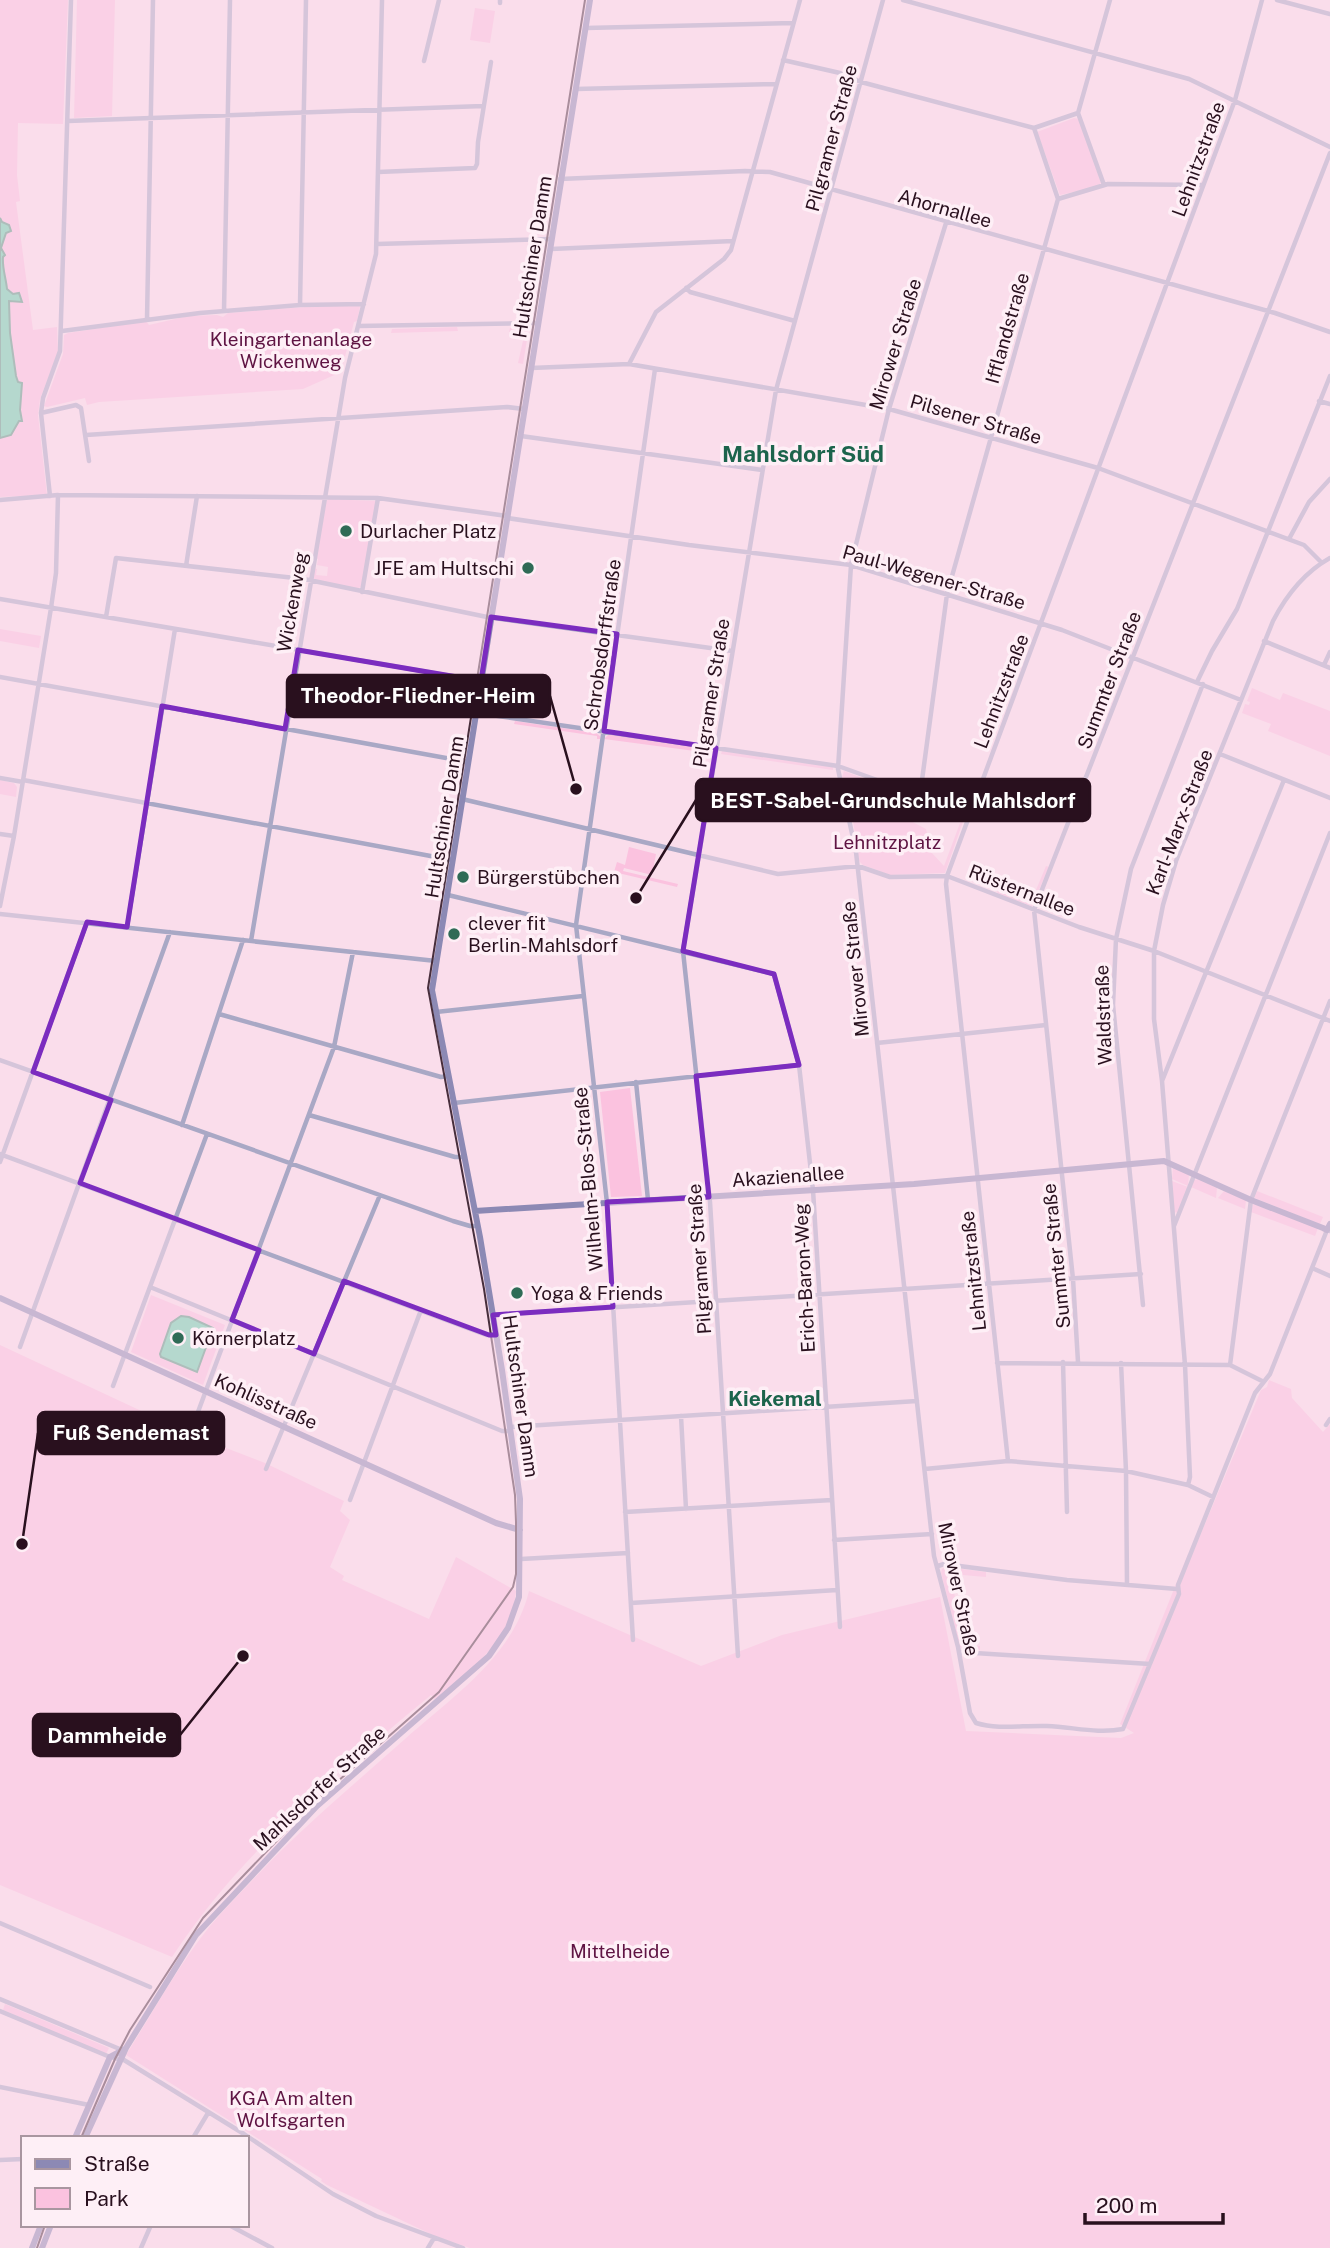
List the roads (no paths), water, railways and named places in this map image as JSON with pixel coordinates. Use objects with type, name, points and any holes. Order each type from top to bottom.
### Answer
[{"type":"main road","name":"Hultschiner Damm","points":[[519,1597],[520,1499],[510,1429],[478,1226],[432,990],[590,0]]},
{"type":"main road","name":"Akazienallee","points":[[475,1210],[893,1185],[1169,1162]]},
{"type":"main road","points":[[1169,1162],[1251,1200],[1329,1228]]},
{"type":"main road","name":"Kohlisstraße","points":[[0,1298],[496,1523],[520,1530]]},
{"type":"main road","name":"Mahlsdorfer Straße","points":[[87,2136],[124,2050],[187,1946],[317,1806],[489,1656],[508,1628],[519,1597]]},
{"type":"main road","name":"Mahlsdorfer Straße","points":[[110,2057],[124,2050]]},
{"type":"main road","points":[[76,2136],[110,2057]]},
{"type":"main road","points":[[32,2248],[40,2227]]},
{"type":"main road","points":[[42,2248],[50,2227]]},
{"type":"street","points":[[50,496],[41,413],[47,386],[60,351],[62,331],[71,0]]},
{"type":"street","points":[[147,319],[153,0]]},
{"type":"street","points":[[224,311],[230,0]]},
{"type":"street","points":[[300,305],[306,0]]},
{"type":"street","name":"Wickenweg","points":[[251,941],[345,378],[377,244],[382,0]]},
{"type":"street","points":[[424,61],[439,0]]},
{"type":"street","points":[[629,364],[656,312],[724,259],[731,250],[800,0]]},
{"type":"street","name":"Pilgramer Straße","points":[[738,1656],[709,1197],[683,951],[776,390],[883,0]]},
{"type":"street","points":[[903,0],[1189,79],[1330,147]]},
{"type":"street","points":[[1104,185],[1078,113],[1110,0]]},
{"type":"street","name":"Lehnitzstraße","points":[[1008,1461],[947,876],[1235,100],[1262,0]]},
{"type":"street","points":[[1277,0],[1330,15]]},
{"type":"street","points":[[585,28],[793,23]]},
{"type":"street","points":[[783,60],[1034,128],[1078,113]]},
{"type":"street","points":[[378,172],[475,168],[491,62]]},
{"type":"street","points":[[575,89],[776,84]]},
{"type":"street","points":[[68,121],[483,106]]},
{"type":"street","points":[[1034,128],[1058,199],[1104,185],[1203,185]]},
{"type":"street","name":"Summter Straße","points":[[1078,1362],[1073,1279],[1034,910],[1330,153]]},
{"type":"street","name":"Ahornallee","points":[[561,179],[752,171],[770,173],[1167,283],[1330,332]]},
{"type":"street","name":"Ifflandstraße","points":[[920,795],[947,594],[1058,199]]},
{"type":"street","name":"Mirower Straße","points":[[946,223],[889,409],[851,565],[838,766],[858,866],[932,1534],[972,1720],[982,1725],[995,1726],[1051,1726],[1102,1731],[1124,1729],[1150,1664]]},
{"type":"street","points":[[377,244],[551,239]]},
{"type":"street","points":[[550,249],[733,241]]},
{"type":"street","points":[[686,288],[690,292],[795,321]]},
{"type":"street","points":[[62,331],[224,311],[300,305],[364,304]]},
{"type":"street","points":[[358,327],[538,323]]},
{"type":"street","name":"Pilsener Straße","points":[[531,368],[629,364],[889,409],[1098,468],[1304,545],[1322,563]]},
{"type":"street","name":"Schrobsdorffstraße","points":[[576,925],[654,369]]},
{"type":"street","name":"Waldstraße","points":[[1143,1305],[1113,1005],[1116,939],[1124,895],[1200,683],[1218,640],[1237,609],[1330,376]]},
{"type":"street","points":[[1319,401],[1330,404]]},
{"type":"street","points":[[41,413],[76,405],[81,408],[89,461]]},
{"type":"street","points":[[86,435],[507,407],[524,409]]},
{"type":"street","points":[[520,436],[762,470]]},
{"type":"street","points":[[1289,539],[1309,502],[1330,479]]},
{"type":"street","points":[[0,906],[14,836],[56,573],[58,495]]},
{"type":"street","name":"Paul-Wegener-Straße","points":[[0,500],[58,495],[378,498],[631,537],[851,565],[1041,623],[1241,700]]},
{"type":"street","points":[[186,566],[197,496]]},
{"type":"street","points":[[362,592],[378,498]]},
{"type":"street","points":[[106,617],[116,558],[310,581],[491,617],[732,651]]},
{"type":"street","name":"Karl-Marx-Straße","points":[[1188,1485],[1185,1365],[1154,1010],[1154,951],[1172,873],[1264,641],[1283,602],[1300,583],[1330,558]]},
{"type":"street","points":[[0,599],[481,681]]},
{"type":"street","points":[[127,927],[174,629]]},
{"type":"street","points":[[1264,641],[1330,668]]},
{"type":"street","points":[[1324,665],[1330,652]]},
{"type":"street","points":[[0,677],[468,762]]},
{"type":"street","points":[[477,713],[838,766],[969,814]]},
{"type":"street","points":[[1220,754],[1330,798]]},
{"type":"street","points":[[0,778],[452,860]]},
{"type":"street","points":[[1162,1081],[1166,1077],[1284,780]]},
{"type":"street","name":"Rüsternallee","points":[[462,799],[778,874],[858,866],[890,877],[947,876],[1080,928],[1154,951],[1330,1021]]},
{"type":"street","points":[[1174,1226],[1330,833]]},
{"type":"street","points":[[0,834],[14,836]]},
{"type":"street","name":"Erich-Baron-Weg","points":[[447,895],[775,974],[799,1065],[813,1190],[840,1627]]},
{"type":"street","points":[[0,914],[436,961]]},
{"type":"street","points":[[0,1162],[87,922]]},
{"type":"street","name":"Wilhelm-Blos-Straße","points":[[576,925],[607,1203],[633,1640]]},
{"type":"street","points":[[20,1347],[170,932]]},
{"type":"street","points":[[182,1125],[243,940]]},
{"type":"street","points":[[192,1427],[334,1047],[353,952]]},
{"type":"street","points":[[435,1013],[583,996]]},
{"type":"street","points":[[1230,1365],[1251,1200],[1330,1001]]},
{"type":"street","points":[[219,1014],[441,1077],[448,1076]]},
{"type":"street","points":[[877,1043],[1046,1025]]},
{"type":"street","points":[[0,1060],[469,1226],[478,1226]]},
{"type":"street","points":[[454,1103],[799,1065]]},
{"type":"street","points":[[635,1082],[648,1200]]},
{"type":"street","points":[[309,1115],[455,1157],[465,1157]]},
{"type":"street","points":[[113,1386],[207,1134]]},
{"type":"street","points":[[1,1154],[486,1335],[496,1335]]},
{"type":"street","points":[[266,1469],[380,1195]]},
{"type":"street","points":[[959,1652],[1150,1664],[1255,1393],[1270,1374],[1329,1228]]},
{"type":"street","points":[[1312,1268],[1330,1276]]},
{"type":"street","points":[[493,1315],[1140,1274]]},
{"type":"street","points":[[150,1287],[502,1431],[620,1420],[916,1401]]},
{"type":"street","points":[[350,1500],[421,1310]]},
{"type":"street","points":[[1063,1362],[1067,1512]]},
{"type":"street","points":[[998,1363],[1230,1365],[1262,1382]]},
{"type":"street","points":[[1121,1363],[1127,1585]]},
{"type":"street","points":[[681,1416],[687,1509]]},
{"type":"street","points":[[1326,1425],[1330,1419]]},
{"type":"street","points":[[925,1469],[1008,1461],[1126,1471],[1188,1485],[1213,1497]]},
{"type":"street","points":[[625,1512],[832,1500]]},
{"type":"street","points":[[834,1540],[932,1534]]},
{"type":"street","points":[[520,1559],[628,1552]]},
{"type":"street","points":[[938,1566],[944,1564],[1068,1580],[1177,1589]]},
{"type":"street","points":[[631,1603],[837,1590]]},
{"type":"street","points":[[0,1923],[150,1987]]},
{"type":"street","points":[[0,1999],[124,2050]]},
{"type":"street","points":[[0,2011],[120,2060],[243,2136]]},
{"type":"street","points":[[0,2087],[89,2105]]},
{"type":"street","points":[[194,2136],[208,2113]]},
{"type":"street","points":[[248,2139],[333,2194],[376,2216],[463,2248]]},
{"type":"street","points":[[0,2160],[21,2159]]},
{"type":"street","points":[[141,2248],[150,2227]]},
{"type":"street","points":[[233,2227],[272,2248]]},
{"type":"street","points":[[429,2248],[433,2238]]},
{"type":"tram line","points":[[82,2136],[130,2030],[203,1918],[312,1804],[439,1692],[513,1587],[516,1574],[515,1495],[484,1289],[428,988],[585,0]]},
{"type":"tram line","points":[[37,2248],[44,2227]]},
{"type":"place","name":"Durlacher Platz","points":[[346,531]]},
{"type":"place","name":"JFE am Hultschi","points":[[528,568]]},
{"type":"place","name":"Theodor-Fliedner-Heim","points":[[576,789]]},
{"type":"place","name":"Bürgerstübchen","points":[[463,877]]},
{"type":"place","name":"BEST-Sabel-Grundschule Mahlsdorf","points":[[636,898]]},
{"type":"place","name":"clever fit Berlin-Mahlsdorf","points":[[454,934]]},
{"type":"place","name":"Yoga & Friends","points":[[517,1293]]},
{"type":"place","name":"Körnerplatz","points":[[178,1338]]},
{"type":"place","name":"Fuß Sendemast","points":[[22,1544]]},
{"type":"place","name":"Dammheide","points":[[243,1656]]},
{"type":"district","name":"Mahlsdorf Süd","points":[[803,454]]},
{"type":"district","name":"Kiekemal","points":[[775,1399]]},
{"type":"park label","name":"Kleingartenanlage Wickenweg","points":[[291,350]]},
{"type":"park label","name":"Lehnitzplatz","points":[[887,842]]},
{"type":"park label","name":"Mittelheide","points":[[620,1951]]},
{"type":"park label","name":"KGA Am alten Wolfsgarten","points":[[291,2109]]}]
